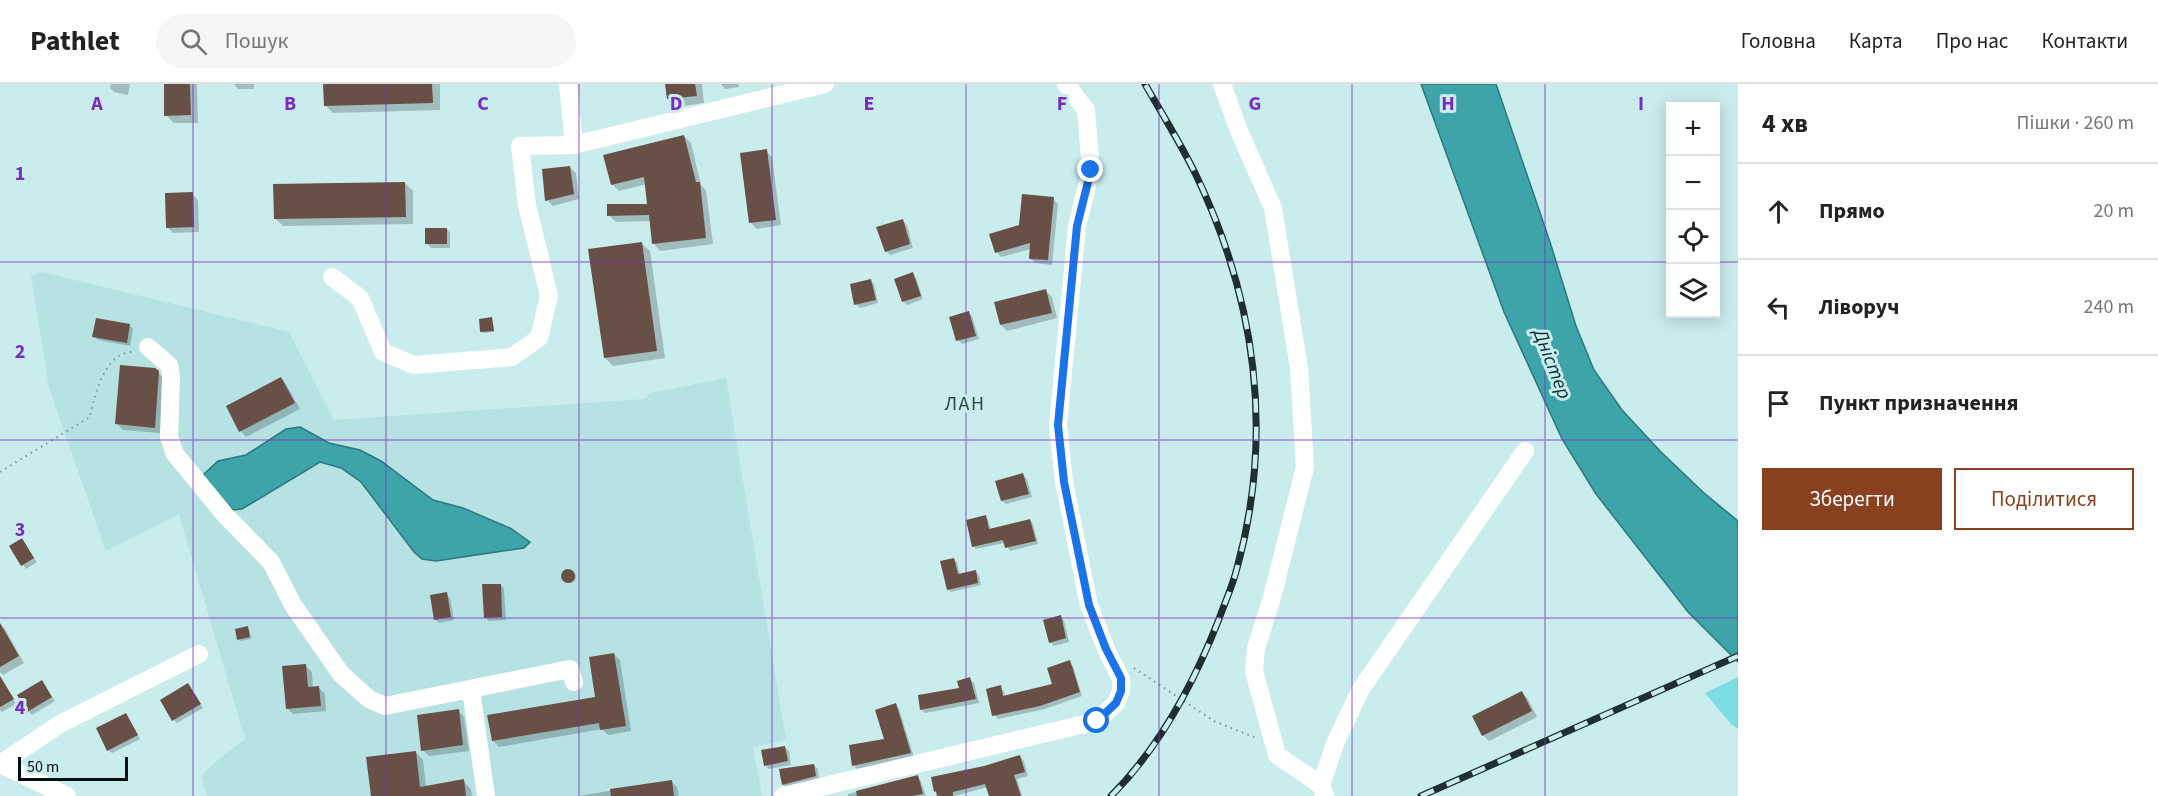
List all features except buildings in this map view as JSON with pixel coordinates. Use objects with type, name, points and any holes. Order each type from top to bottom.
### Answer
[{"type":"street","points":[[568,84],[574,145]]},
{"type":"street","points":[[332,278],[360,298],[383,352],[414,364],[512,357],[539,338],[549,296],[527,205],[520,146],[574,145],[825,84]]},
{"type":"street","points":[[783,796],[1097,721],[1116,703],[1121,691],[1121,678],[1106,649],[1089,605],[1064,482],[1058,425],[1077,226],[1091,170],[1086,110],[1066,84]]},
{"type":"street","points":[[1222,84],[1239,131],[1273,208],[1299,369],[1305,467],[1271,601],[1256,648],[1254,671],[1277,755],[1323,791],[1336,741],[1361,689],[1525,451]]},
{"type":"street","points":[[148,347],[169,365],[171,376],[169,436],[175,454],[225,515],[271,562],[293,605],[341,674],[369,699],[385,706],[570,669],[574,682]]},
{"type":"street","points":[[0,764],[60,724],[199,654]]},
{"type":"street","points":[[471,690],[486,796]]},
{"type":"street","points":[[0,764],[67,796]]},
{"type":"path","points":[[0,472],[90,417],[95,393],[108,368],[118,356],[148,347]]},
{"type":"path","points":[[1133,668],[1214,721],[1258,739],[1277,755]]},
{"type":"shaded area","points":[[42,272],[289,332],[334,420],[645,399],[650,393],[726,378],[786,740],[753,747],[762,796],[207,796],[202,777],[206,770],[245,739],[179,514],[106,551],[49,388],[31,276]]},
{"type":"shaded area","points":[[1738,677],[1738,729],[1705,693]]},
{"type":"water","name":"Дністер","points":[[1421,84],[1496,84],[1576,326],[1594,370],[1622,410],[1661,452],[1704,493],[1738,521],[1738,662],[1688,612],[1596,494],[1562,439],[1504,312]]},
{"type":"water","points":[[300,427],[329,443],[360,450],[381,461],[433,500],[463,508],[510,528],[530,542],[524,548],[436,561],[422,559],[414,552],[361,482],[341,468],[320,462],[242,509],[233,510],[204,483],[204,474],[218,461],[246,455],[286,429]]},
{"type":"railway","points":[[1111,796],[1129,777],[1160,735],[1187,690],[1209,643],[1237,568],[1248,518],[1255,468],[1256,418],[1253,368],[1245,319],[1233,270],[1217,222],[1196,175],[1145,84]]},
{"type":"railway","points":[[1421,796],[1738,656]]},
{"type":"district","name":"ЛАН","points":[[965,404]]},
{"type":"route","points":[[1091,170],[1077,226],[1058,425],[1064,482],[1089,605],[1106,649],[1121,678],[1121,691],[1116,703],[1097,721]]}]
